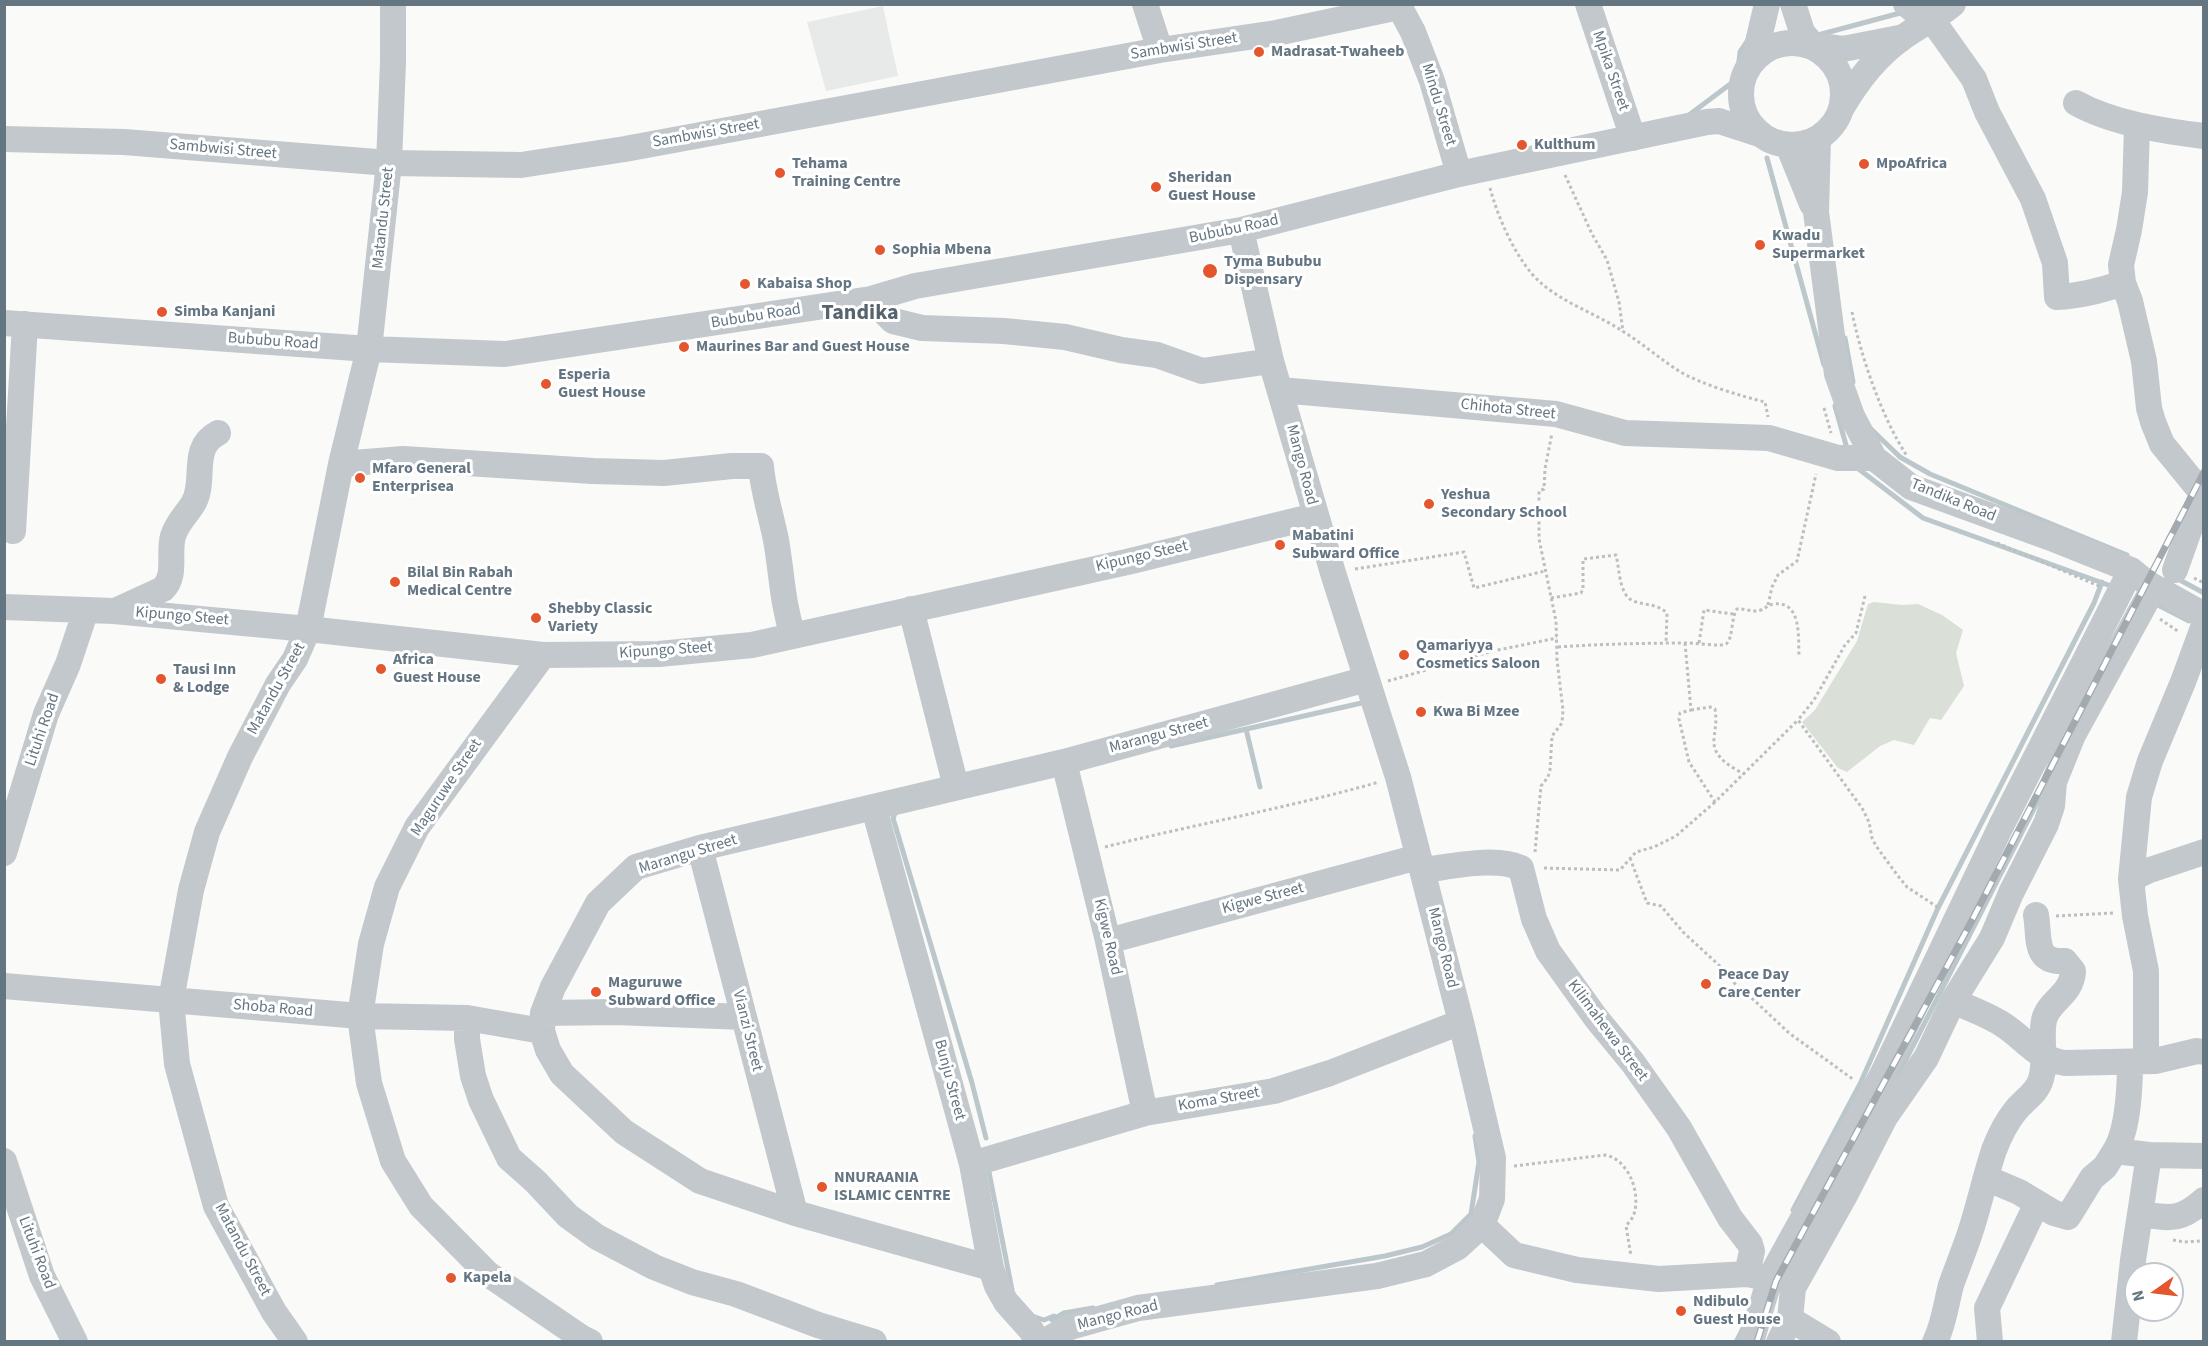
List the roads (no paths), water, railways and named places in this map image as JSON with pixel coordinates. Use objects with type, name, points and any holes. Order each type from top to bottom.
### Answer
[{"type":"street","name":"Matandu Street","points":[[295,1341],[274,1312],[216,1206],[177,1064],[171,1000],[191,890],[207,832],[240,757],[278,684],[295,659],[308,629],[341,464],[369,349],[390,163],[393,4]]},
{"type":"street","points":[[1145,4],[1160,50]]},
{"type":"street","name":"Mpika Street","points":[[1588,4],[1633,138]]},
{"type":"street","points":[[1759,134],[1746,117],[1740,98],[1767,4]]},
{"type":"street","points":[[1793,4],[1808,45],[1827,56],[1838,72],[1843,91],[1840,111]]},
{"type":"street","points":[[1906,4],[1928,22],[1935,24],[1974,79],[1987,112],[2033,199],[2055,263],[2057,297],[2095,293],[2123,283]]},
{"type":"street","points":[[1707,122],[1719,121],[1759,134],[1773,142],[1788,145],[1818,138],[1832,126],[1856,84],[1878,57],[1903,37],[1953,4]]},
{"type":"street","name":"Sambwisi Street","points":[[4,139],[124,142],[390,163],[521,165],[625,149],[1160,50],[1276,33],[1399,6]]},
{"type":"street","name":"Mindu Street","points":[[1399,6],[1413,32],[1432,81],[1459,174]]},
{"type":"street","points":[[1707,122],[1719,115],[1730,102],[1748,68],[1778,44],[1843,49],[1903,37]]},
{"type":"street","points":[[2076,103],[2094,113],[2112,116],[2138,126],[2204,136]]},
{"type":"street","name":"Bububu Road","points":[[15,323],[369,349],[505,354],[871,299],[915,286],[1241,230],[1459,174],[1707,122]]},
{"type":"street","points":[[2138,126],[2135,192],[2121,265],[2123,283],[2130,301],[2144,361],[2148,408],[2153,422],[2162,444],[2203,491],[2175,570]]},
{"type":"street","name":"Tandika Road","points":[[1818,138],[1816,212],[1837,374],[1852,416],[1874,458],[1911,487],[2131,570],[2148,597],[2204,615]]},
{"type":"street","points":[[1788,145],[1816,212]]},
{"type":"street","name":"Mango Road","points":[[1041,1341],[1070,1327],[1138,1308],[1377,1276],[1426,1264],[1458,1247],[1482,1225],[1492,1199],[1493,1158],[1461,1022],[1398,777],[1315,516],[1271,361],[1241,230]]},
{"type":"street","points":[[871,299],[893,321],[922,328],[1004,331],[1065,337],[1121,350],[1157,355],[1202,371],[1271,361]]},
{"type":"street","points":[[13,531],[15,323]]},
{"type":"street","name":"Chihota Street","points":[[1280,390],[1556,414],[1625,433],[1769,438],[1828,455],[1874,458]]},
{"type":"street","points":[[114,611],[163,589],[168,584],[171,575],[173,535],[184,513],[193,504],[198,488],[202,449],[208,438],[218,433]]},
{"type":"street","points":[[341,464],[403,459],[593,471],[664,473],[732,466],[761,466],[763,486],[776,542],[781,590],[793,636]]},
{"type":"street","name":"Kipungo Steet","points":[[4,607],[114,611],[308,629],[543,655],[659,654],[752,645],[1127,562],[1315,516]]},
{"type":"street","points":[[1751,1341],[1770,1280],[1907,1026],[1956,919],[2131,570]]},
{"type":"street","points":[[1482,1225],[1514,1254],[1577,1270],[1659,1278],[1770,1280],[1844,1197],[1885,1116],[1926,1058],[1953,1001],[1992,938],[2046,824],[2052,806],[2054,782],[2073,735],[2148,597]]},
{"type":"street","points":[[911,609],[956,787]]},
{"type":"street","name":"Lituhi Road","points":[[4,853],[46,714],[68,664],[86,610]]},
{"type":"street","points":[[1986,1178],[2068,1217],[2092,1178],[2105,1167],[2120,1144],[2138,1062],[2146,971],[2135,916],[2131,879],[2139,798],[2150,761],[2200,635]]},
{"type":"street","name":"Maguruwe Street","points":[[543,655],[417,827],[387,887],[371,944],[360,1016],[369,1083],[393,1161],[421,1206],[488,1274],[582,1338],[590,1341]]},
{"type":"street","name":"Marangu Street","points":[[543,1022],[553,987],[598,903],[636,867],[700,848],[1064,762],[1368,683]]},
{"type":"street","name":"Kigwe Road","points":[[1064,762],[1108,941],[1145,1113]]},
{"type":"street","name":"Bunju Street","points":[[874,808],[972,1164],[991,1268],[1006,1302],[1041,1341]]},
{"type":"street","name":"Vianzi Street","points":[[700,848],[795,1213]]},
{"type":"street","points":[[2131,879],[2147,871],[2204,852]]},
{"type":"street","name":"Kilimahewa Street","points":[[1420,863],[1508,863],[1526,868],[1534,919],[1548,951],[1679,1128],[1730,1218],[1750,1244],[1770,1280]]},
{"type":"street","name":"Kigwe Street","points":[[1108,941],[1420,863]]},
{"type":"street","points":[[1935,1341],[1995,1149],[2010,1119],[2040,1084],[2045,1059],[2042,1035],[2047,1011],[2065,993],[2073,976],[2073,971],[2066,961],[2050,960],[2045,957],[2038,940],[2036,915]]},
{"type":"street","name":"Shoba Road","points":[[4,986],[360,1016],[543,1022],[616,1012],[744,1017]]},
{"type":"street","points":[[1953,1001],[2004,1025],[2045,1059],[2065,1063],[2138,1062],[2197,1051],[2204,1052]]},
{"type":"street","points":[[467,1018],[466,1040],[473,1076],[481,1100],[509,1158],[535,1181],[568,1216],[597,1237],[654,1267],[692,1282],[736,1293],[818,1325],[874,1341]]},
{"type":"street","points":[[543,1022],[548,1050],[562,1074],[624,1132],[700,1181],[795,1213],[991,1268]]},
{"type":"street","name":"Koma Street","points":[[972,1164],[1145,1113],[1274,1091],[1330,1073],[1461,1022]]},
{"type":"street","points":[[2115,1151],[2149,1155],[2204,1156]]},
{"type":"street","points":[[2124,1341],[2149,1155]]},
{"type":"street","name":"Lituhi Road","points":[[4,1161],[13,1221],[75,1341]]},
{"type":"street","points":[[2140,1214],[2181,1217],[2204,1200]]},
{"type":"street","points":[[1990,1341],[1987,1308],[2037,1203]]},
{"type":"street","points":[[1770,1280],[1784,1330],[1828,1341]]},
{"type":"street","points":[[1951,1286],[1976,1298],[1987,1308]]},
{"type":"waterway","points":[[1811,27],[1818,35],[1904,12]]},
{"type":"waterway","points":[[1689,115],[1737,79],[1740,52],[1748,40]]},
{"type":"waterway","points":[[1767,158],[1824,365]]},
{"type":"waterway","points":[[1845,338],[1853,382]]},
{"type":"waterway","points":[[1835,406],[1848,452]]},
{"type":"waterway","points":[[1871,429],[1900,457],[1930,474],[2127,555]]},
{"type":"waterway","points":[[1856,467],[1923,518],[2111,586]]},
{"type":"waterway","points":[[2176,578],[2204,593]]},
{"type":"waterway","points":[[1793,1210],[1860,1084],[1938,908],[2094,603],[2102,582]]},
{"type":"waterway","points":[[2154,603],[2189,621]]},
{"type":"waterway","points":[[1171,746],[1366,702]]},
{"type":"waterway","points":[[1246,729],[1260,787]]},
{"type":"waterway","points":[[1893,1085],[2043,791]]},
{"type":"waterway","points":[[897,809],[893,818],[972,1083],[986,1138]]},
{"type":"waterway","points":[[1217,1285],[1385,1256],[1422,1247],[1451,1234],[1471,1214],[1479,1162],[1475,1136]]},
{"type":"waterway","points":[[988,1167],[1012,1290]]},
{"type":"waterway","points":[[1052,1320],[1064,1313],[1093,1308]]},
{"type":"waterway","points":[[1032,1316],[1044,1320],[1054,1316]]},
{"type":"waterway","points":[[1736,1342],[1743,1328]]},
{"type":"railway","points":[[1757,1342],[1776,1281],[1969,926],[2204,472]]},
{"type":"place","name":"Madrasat-Twaheeb","points":[[1259,52]]},
{"type":"place","name":"Kulthum","points":[[1522,145]]},
{"type":"place","name":"MpoAfrica","points":[[1864,164]]},
{"type":"place","name":"Tehama Training Centre","points":[[780,173]]},
{"type":"place","name":"Sheridan Guest House","points":[[1156,187]]},
{"type":"place","name":"Kwadu Supermarket","points":[[1760,245]]},
{"type":"place","name":"Sophia Mbena","points":[[880,250]]},
{"type":"place","name":"Tyma Bububu Dispensary","points":[[1210,271]]},
{"type":"place","name":"Kabaisa Shop","points":[[745,284]]},
{"type":"place","name":"Simba Kanjani","points":[[162,312]]},
{"type":"place","name":"Maurines Bar and Guest House","points":[[684,347]]},
{"type":"place","name":"Esperia Guest House","points":[[546,384]]},
{"type":"place","name":"Mfaro General Enterprisea","points":[[360,478]]},
{"type":"place","name":"Yeshua Secondary School","points":[[1429,504]]},
{"type":"place","name":"Mabatini Subward Office","points":[[1280,545]]},
{"type":"place","name":"Bilal Bin Rabah Medical Centre","points":[[395,582]]},
{"type":"place","name":"Shebby Classic Variety","points":[[536,618]]},
{"type":"place","name":"Qamariyya Cosmetics Saloon","points":[[1404,655]]},
{"type":"place","name":"Africa Guest House","points":[[381,669]]},
{"type":"place","name":"Tausi Inn & Lodge","points":[[161,679]]},
{"type":"place","name":"Kwa Bi Mzee","points":[[1421,712]]},
{"type":"place","name":"Peace Day Care Center","points":[[1706,984]]},
{"type":"place","name":"Maguruwe Subward Office","points":[[596,992]]},
{"type":"place","name":"NNURAANIA ISLAMIC CENTRE","points":[[822,1187]]},
{"type":"place","name":"Kapela","points":[[451,1278]]},
{"type":"place","name":"Ndibulo Guest House","points":[[1681,1311]]},
{"type":"district","name":"Tandika","points":[[860,314]]}]
